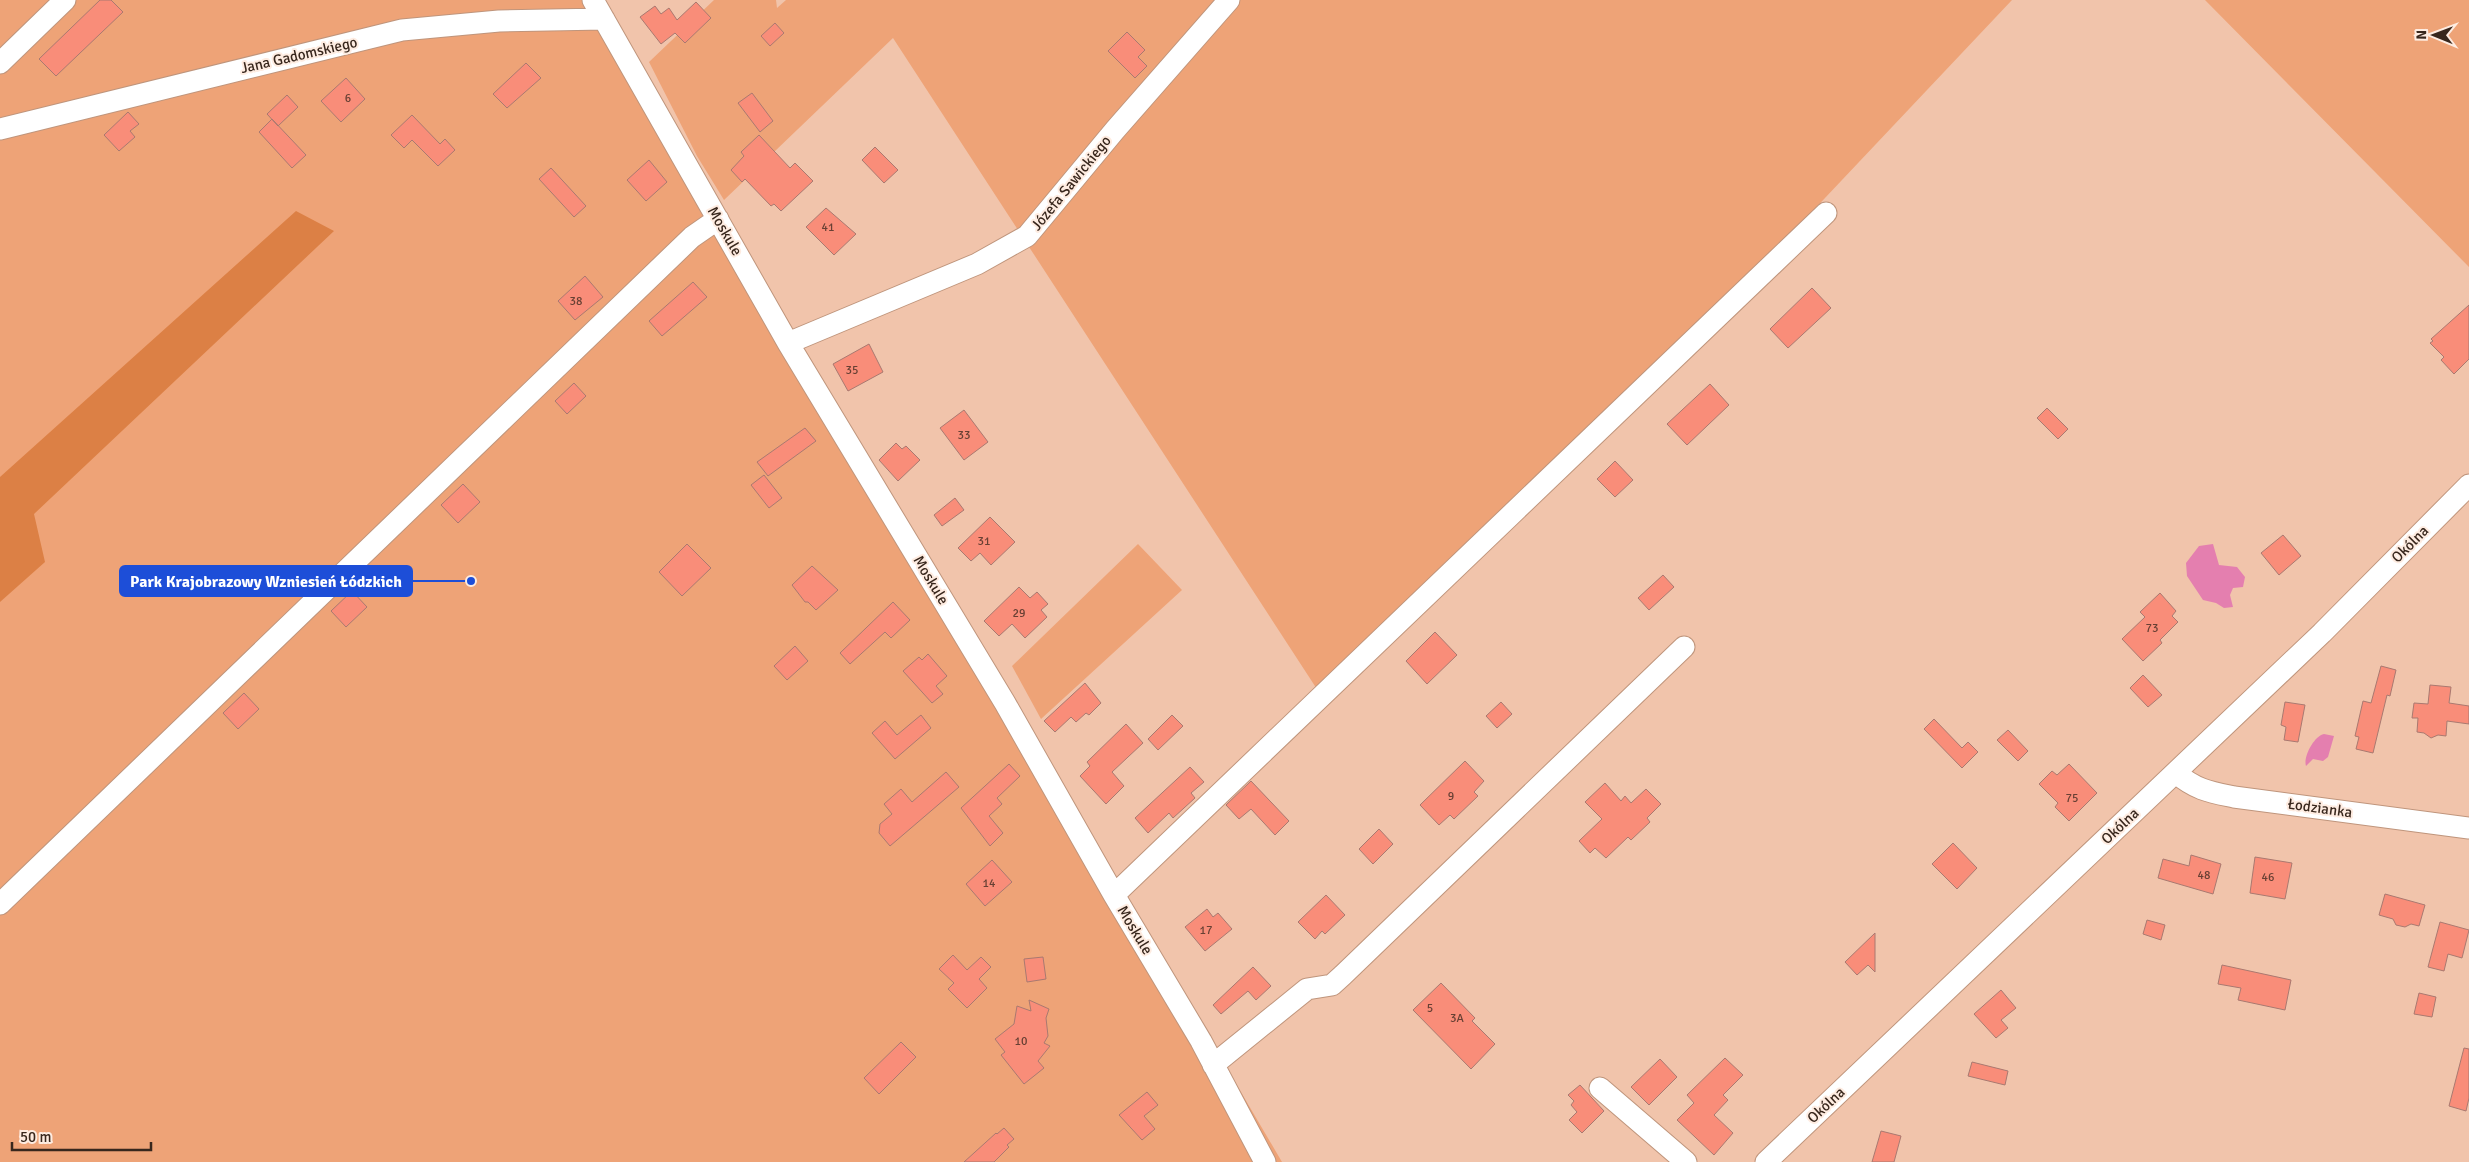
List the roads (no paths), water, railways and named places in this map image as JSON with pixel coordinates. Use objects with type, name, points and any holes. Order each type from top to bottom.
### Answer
[{"type":"street","points":[[0,63],[65,0]]},
{"type":"street","name":"Moskule","points":[[593,0],[788,343],[1005,703],[1213,1065],[1265,1162]]},
{"type":"street","name":"Józefa Sawickiego","points":[[788,343],[977,264],[1028,236],[1115,130],[1229,0]]},
{"type":"street","name":"Jana Gadomskiego","points":[[0,129],[402,30],[499,21],[604,19]]},
{"type":"street","points":[[1114,895],[1826,213]]},
{"type":"street","points":[[0,904],[692,238],[718,219]]},
{"type":"street","name":"Okólna","points":[[1766,1162],[2322,633],[2469,485]]},
{"type":"street","points":[[1213,1065],[1306,989],[1332,985],[1684,647]]},
{"type":"street","name":"Łodzianka","points":[[2176,773],[2191,785],[2204,791],[2234,797],[2469,828]]},
{"type":"street","points":[[1600,1088],[1686,1162]]},
{"type":"place","name":"Park Krajobrazowy Wzniesień Łódzkich","points":[[471,581]]}]
